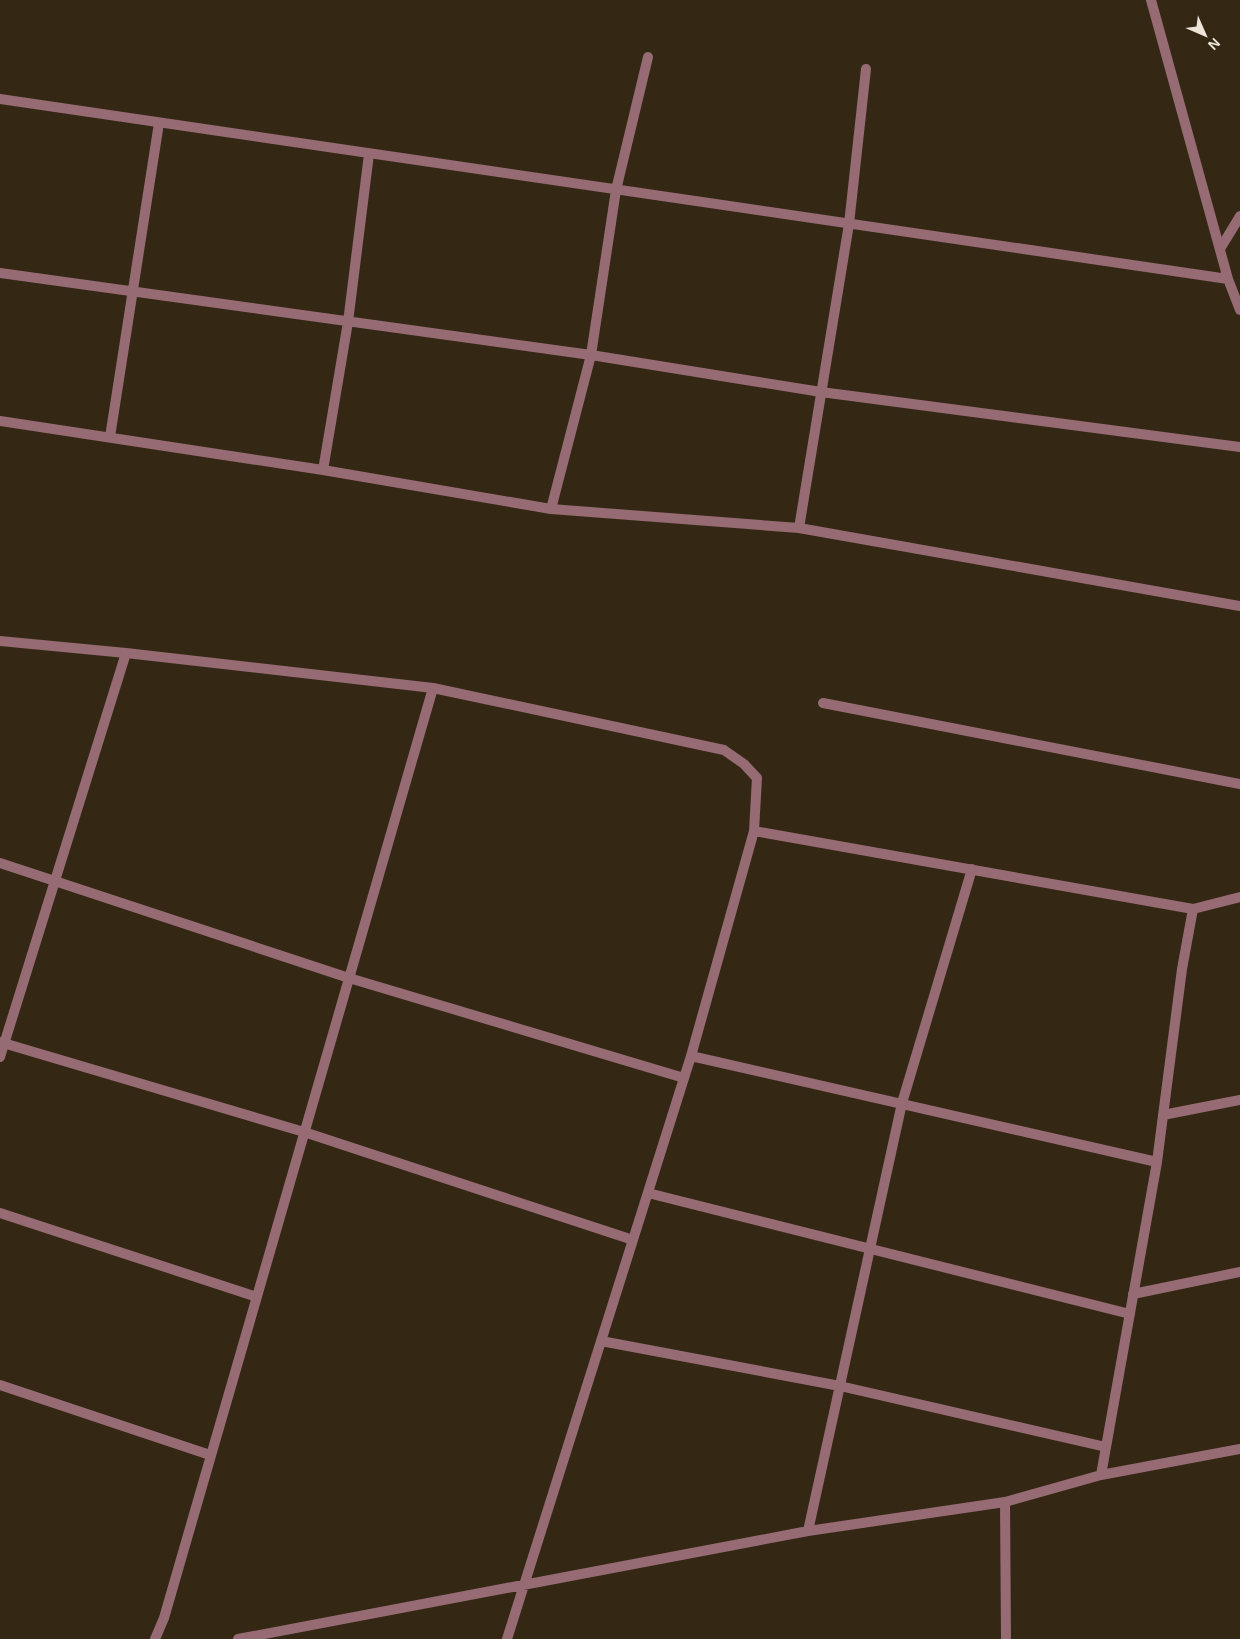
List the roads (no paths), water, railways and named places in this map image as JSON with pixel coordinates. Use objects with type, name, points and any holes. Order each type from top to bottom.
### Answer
[{"type":"street","points":[[1152,0],[1228,279],[1240,310]]},
{"type":"street","points":[[551,509],[591,355],[616,190],[648,57]]},
{"type":"street","points":[[799,528],[849,224],[866,69]]},
{"type":"street","points":[[0,98],[158,123],[1228,279]]},
{"type":"street","points":[[110,436],[158,123]]},
{"type":"street","points":[[323,470],[348,322],[369,154]]},
{"type":"street","points":[[1220,249],[1240,216]]},
{"type":"street","points":[[0,273],[591,355],[821,392],[1240,447]]},
{"type":"street","points":[[0,421],[110,436],[323,470],[551,509],[799,528],[1240,606]]},
{"type":"street","points":[[0,641],[126,652],[433,688],[724,750],[744,764],[757,778],[754,831],[691,1056],[506,1639]]},
{"type":"street","points":[[0,1057],[2,1042],[126,652]]},
{"type":"street","points":[[155,1639],[164,1618],[433,688]]},
{"type":"street","points":[[823,703],[1240,784]]},
{"type":"street","points":[[754,831],[1193,909],[1240,897]]},
{"type":"street","points":[[0,863],[349,978],[684,1078]]},
{"type":"street","points":[[808,1530],[902,1103],[972,869]]},
{"type":"street","points":[[1101,1475],[1156,1162],[1182,969],[1193,909]]},
{"type":"street","points":[[2,1042],[304,1132],[633,1240]]},
{"type":"street","points":[[691,1056],[1156,1162]]},
{"type":"street","points":[[1163,1115],[1240,1100]]},
{"type":"street","points":[[648,1193],[1130,1314]]},
{"type":"street","points":[[0,1213],[256,1297]]},
{"type":"street","points":[[1133,1294],[1240,1272]]},
{"type":"street","points":[[601,1341],[840,1386],[1106,1446]]},
{"type":"street","points":[[0,1386],[210,1455]]},
{"type":"street","points":[[238,1639],[808,1530],[1005,1502],[1101,1475],[1240,1449]]},
{"type":"street","points":[[1005,1502],[1006,1639]]}]
